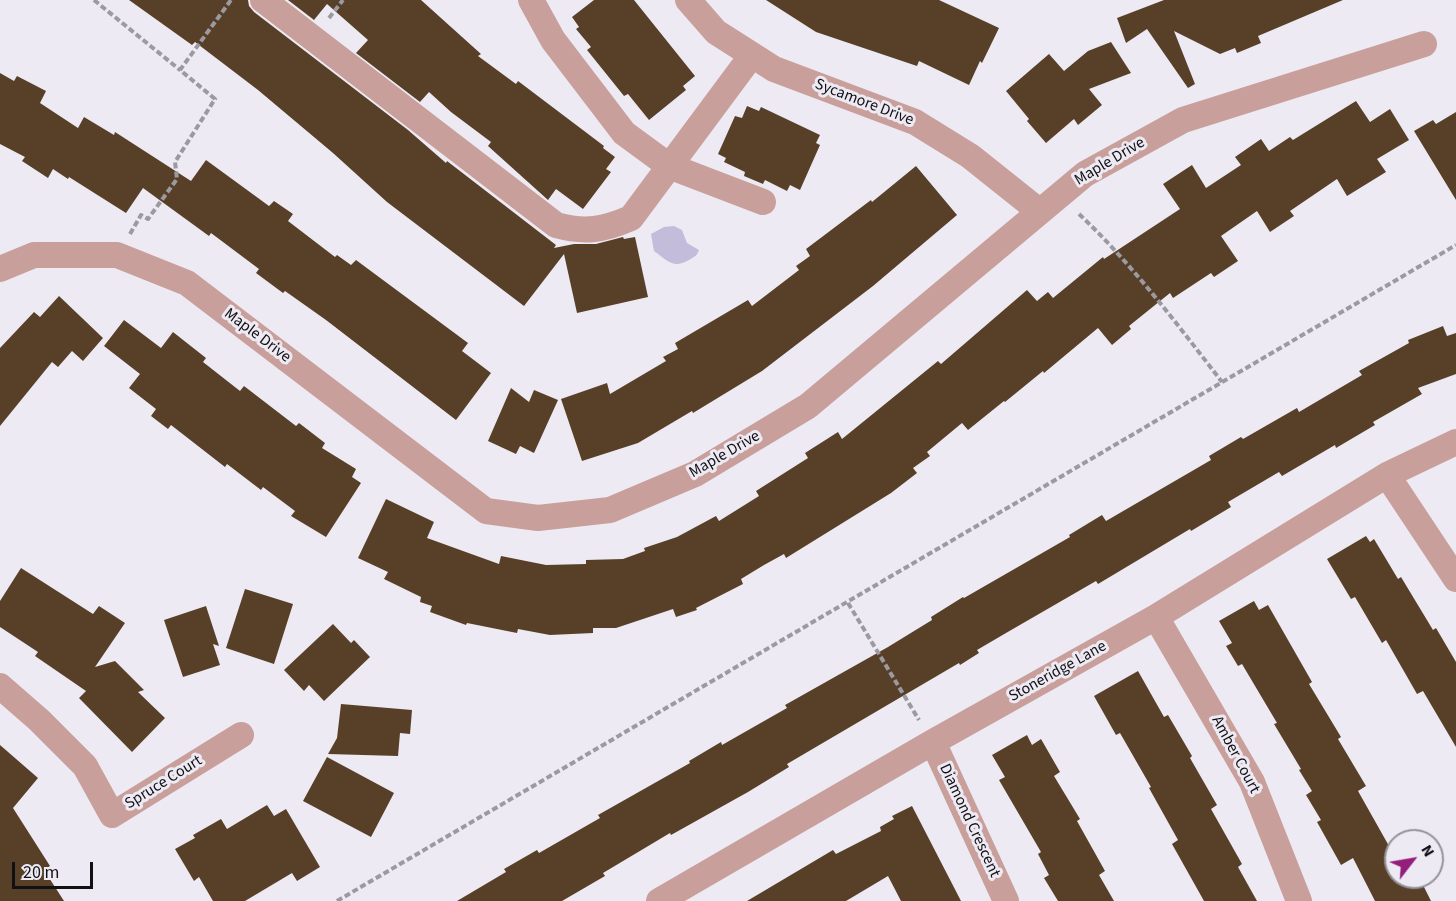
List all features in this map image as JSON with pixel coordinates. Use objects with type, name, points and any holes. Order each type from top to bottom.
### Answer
[{"type":"street","points":[[263,0],[556,225],[575,230],[611,227],[631,218],[752,55]]},
{"type":"street","points":[[531,0],[553,40],[624,134],[669,166],[763,202]]},
{"type":"street","name":"Sycamore Drive","points":[[688,0],[716,32],[774,69],[915,122],[970,156],[1039,211]]},
{"type":"street","name":"Maple Drive","points":[[0,269],[34,255],[117,255],[187,283],[486,511],[538,518],[610,510],[695,474],[808,406],[1085,174],[1183,120],[1424,44]]},
{"type":"street","name":"Stoneridge Lane","points":[[658,901],[933,742],[1156,617],[1388,475],[1456,442]]},
{"type":"street","points":[[1388,475],[1456,579]]},
{"type":"street","name":"Amber Court","points":[[1156,617],[1252,782],[1299,901]]},
{"type":"street","name":"Spruce Court","points":[[0,686],[39,720],[85,766],[112,815],[241,735]]},
{"type":"street","name":"Diamond Crescent","points":[[933,742],[1006,901]]},
{"type":"path","points":[[94,0],[215,99],[175,162],[177,179],[148,219],[141,215],[129,235]]},
{"type":"path","points":[[180,70],[231,0]]},
{"type":"path","points":[[1059,195],[1101,235],[1161,303],[1222,382]]},
{"type":"path","points":[[337,901],[1456,245]]},
{"type":"path","points":[[848,603],[933,742]]},
{"type":"shaded area","points":[[674,226],[682,230],[687,243],[699,250],[694,257],[679,264],[667,261],[654,251],[651,234],[664,227]]},
{"type":"building","points":[[129,0],[248,0],[254,12],[408,130],[446,163],[447,161],[556,245],[554,248],[635,237],[648,297],[577,313],[564,254],[524,306],[387,202],[258,90],[195,42],[192,45]]},
{"type":"building","points":[[288,0],[421,0],[481,54],[478,56],[516,84],[518,81],[604,146],[603,148],[615,157],[606,169],[611,172],[583,209],[556,189],[548,200],[488,146],[491,142],[429,92],[420,102],[356,53],[368,40],[327,4],[314,20]]},
{"type":"building","points":[[594,0],[634,0],[695,76],[683,86],[686,90],[649,120],[628,94],[624,96],[587,50],[591,47],[576,29],[579,27],[572,17]]},
{"type":"building","points":[[766,0],[939,0],[999,28],[969,85],[919,61],[917,66],[816,32]]},
{"type":"building","points":[[1164,0],[1343,0],[1258,36],[1261,43],[1237,53],[1235,48],[1220,54],[1174,31],[1195,84],[1188,88],[1147,29],[1126,43],[1117,18]]},
{"type":"building","points":[[1111,42],[1131,73],[1089,89],[1102,105],[1078,125],[1074,119],[1046,143],[1006,91],[1049,54],[1064,71],[1088,51]]},
{"type":"building","points":[[0,73],[14,81],[17,76],[46,91],[40,103],[78,128],[84,117],[114,135],[115,132],[191,181],[206,160],[269,206],[274,201],[293,214],[288,221],[335,257],[337,255],[351,265],[356,260],[468,343],[462,351],[491,373],[456,420],[326,320],[256,273],[259,269],[211,233],[209,236],[143,188],[126,213],[53,169],[48,178],[22,161],[25,157],[0,144]]},
{"type":"building","points":[[1356,101],[1370,122],[1390,109],[1409,140],[1377,159],[1386,172],[1347,196],[1337,179],[1290,211],[1294,216],[1270,232],[1257,211],[1221,236],[1238,261],[1214,277],[1211,273],[1173,298],[1170,293],[1129,326],[1131,329],[1112,345],[1098,328],[1044,373],[1043,371],[968,430],[962,423],[927,452],[930,456],[913,468],[917,473],[891,493],[786,558],[784,554],[764,565],[741,579],[743,584],[696,608],[697,610],[676,617],[673,609],[616,628],[593,628],[593,633],[550,635],[518,629],[517,633],[467,623],[466,625],[430,612],[432,606],[420,602],[421,597],[384,579],[388,572],[358,558],[386,499],[434,522],[427,538],[499,564],[501,556],[546,565],[586,564],[586,560],[623,559],[645,551],[644,548],[677,537],[716,516],[719,521],[759,496],[756,491],[808,458],[805,453],[838,432],[842,439],[938,361],[941,364],[1027,290],[1037,301],[1048,292],[1053,298],[1103,257],[1104,259],[1180,209],[1163,184],[1192,165],[1206,188],[1241,165],[1235,157],[1261,139],[1269,151],[1290,137],[1293,140]]},
{"type":"building","points":[[747,106],[759,111],[761,107],[820,135],[816,143],[820,145],[800,190],[790,185],[787,191],[765,180],[763,184],[744,176],[745,172],[724,162],[726,158],[718,154],[735,116],[742,118]]},
{"type":"building","points":[[1456,112],[1456,200],[1414,131],[1433,120],[1436,124]]},
{"type":"building","points":[[916,166],[957,215],[873,286],[762,371],[638,443],[582,461],[561,399],[607,383],[610,394],[666,361],[663,357],[678,349],[675,343],[748,300],[752,306],[799,270],[796,266],[810,256],[806,249],[871,200],[872,202]]},
{"type":"building","points":[[59,296],[103,338],[83,361],[72,351],[58,367],[52,362],[0,426],[0,348],[34,312],[40,317]]},
{"type":"building","points":[[124,320],[161,348],[173,332],[206,358],[203,362],[240,391],[244,386],[296,426],[299,423],[325,443],[322,448],[356,469],[352,477],[361,483],[326,537],[291,516],[295,511],[263,487],[261,490],[227,464],[225,467],[171,425],[168,429],[151,416],[156,409],[129,388],[140,374],[104,346]]},
{"type":"building","points":[[1443,326],[1447,336],[1456,333],[1456,374],[1418,388],[1422,394],[1373,422],[1375,425],[1282,476],[1279,472],[1228,502],[1231,507],[1191,531],[1190,529],[1098,584],[1096,581],[977,650],[979,653],[960,665],[959,663],[787,764],[789,767],[748,792],[671,835],[670,833],[603,873],[605,876],[562,901],[457,901],[506,872],[504,869],[537,850],[539,853],[600,818],[598,815],[690,763],[689,761],[721,742],[722,745],[787,708],[785,705],[888,647],[932,620],[931,617],[963,597],[1070,537],[1069,535],[1102,515],[1106,521],[1211,460],[1209,456],[1241,437],[1243,439],[1297,408],[1299,412],[1362,375],[1359,371],[1409,343],[1408,340]]},
{"type":"building","points":[[511,388],[529,402],[534,390],[558,400],[534,453],[520,446],[516,454],[488,441]]},
{"type":"building","points":[[1366,536],[1370,542],[1374,539],[1398,579],[1401,577],[1433,630],[1436,628],[1456,662],[1456,747],[1423,691],[1417,694],[1386,640],[1382,643],[1355,597],[1351,599],[1327,559]]},
{"type":"building","points":[[21,568],[93,614],[99,606],[125,623],[95,667],[115,661],[144,690],[138,692],[165,718],[132,752],[79,698],[86,691],[35,656],[38,652],[0,627],[0,601]]},
{"type":"building","points":[[245,589],[293,604],[274,664],[226,648]]},
{"type":"building","points":[[1254,601],[1259,610],[1268,605],[1312,682],[1309,684],[1341,737],[1338,739],[1366,786],[1358,791],[1384,837],[1384,889],[1425,889],[1431,901],[1375,901],[1353,858],[1341,865],[1317,822],[1321,820],[1306,795],[1312,791],[1299,770],[1301,769],[1242,664],[1238,666],[1226,646],[1232,643],[1219,621]]},
{"type":"building","points":[[206,606],[219,646],[213,644],[220,665],[183,677],[164,620]]},
{"type":"building","points":[[333,624],[351,643],[354,640],[370,657],[324,701],[309,685],[304,691],[284,670]]},
{"type":"building","points":[[1138,671],[1164,717],[1168,715],[1192,756],[1190,758],[1217,805],[1211,809],[1242,864],[1238,867],[1257,901],[1204,901],[1172,844],[1178,840],[1149,788],[1151,787],[1120,733],[1116,735],[1094,696]]},
{"type":"building","points":[[341,704],[412,710],[410,734],[400,733],[398,756],[328,754],[337,738]]},
{"type":"building","points":[[1027,735],[1032,745],[1041,739],[1060,772],[1054,776],[1080,819],[1077,821],[1105,871],[1099,875],[1114,901],[1058,901],[1044,878],[1049,875],[1038,854],[1041,852],[999,780],[1005,777],[992,755]]},
{"type":"building","points":[[0,745],[38,778],[13,808],[50,866],[44,870],[64,901],[0,901]]},
{"type":"building","points":[[327,757],[394,793],[371,837],[303,801]]},
{"type":"building","points":[[267,805],[274,816],[286,809],[320,867],[297,881],[292,873],[245,901],[213,901],[199,877],[194,881],[175,849],[195,838],[193,835],[221,819],[227,829]]},
{"type":"building","points":[[912,806],[961,901],[901,901],[888,876],[846,901],[747,901],[833,850],[836,854],[881,831],[880,827],[894,819],[892,816]]}]
